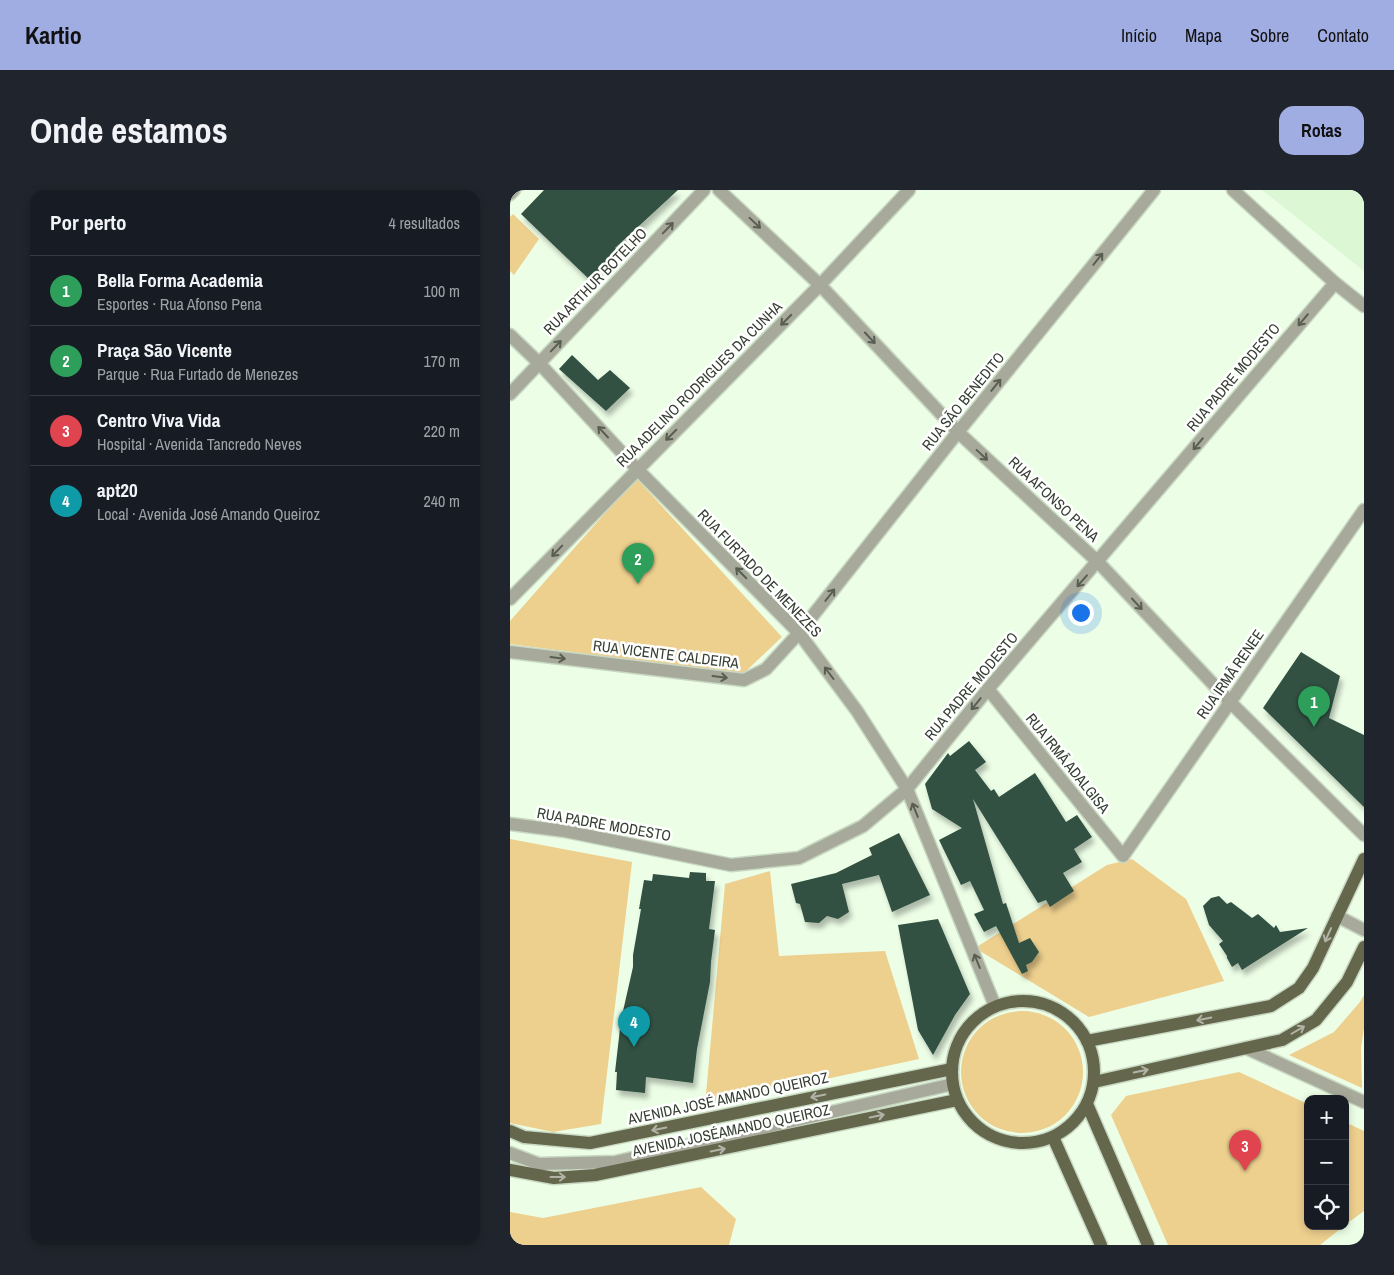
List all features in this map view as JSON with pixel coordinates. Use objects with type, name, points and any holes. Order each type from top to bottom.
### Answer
[{"type":"main road","points":[[1087,1040],[1271,1006],[1299,988],[1313,968],[1364,859]]},
{"type":"main road","points":[[1094,1082],[1282,1040],[1316,1020],[1347,982],[1364,947]]},
{"type":"main road","points":[[1016,1001],[1037,1002],[1063,1014],[1074,1023],[1087,1040],[1093,1060],[1094,1082],[1087,1104],[1073,1124],[1053,1137],[1031,1143],[1008,1142],[987,1134],[969,1119],[957,1100],[952,1069],[956,1049],[964,1031],[978,1016],[995,1006],[1016,1001]]},
{"type":"main road","name":"AVENIDA JOSÉ AMANDO QUEIROZ","points":[[510,1131],[524,1137],[590,1143],[952,1069]]},
{"type":"main road","name":"AVENIDA JOSÉAMANDO QUEIROZ","points":[[510,1170],[554,1178],[595,1175],[957,1100]]},
{"type":"main road","points":[[1087,1104],[1148,1245]]},
{"type":"main road","points":[[1053,1137],[1101,1245]]},
{"type":"street","points":[[510,194],[514,190]]},
{"type":"street","name":"RUA ARTHUR BOTELHO","points":[[510,394],[704,190]]},
{"type":"street","name":"RUA AFONSO PENA","points":[[719,190],[820,285],[958,432],[1098,562],[1230,702],[1364,834]]},
{"type":"street","name":"RUA ADELINO RODRIGUES DA CUNHA","points":[[510,599],[820,285],[909,190]]},
{"type":"street","name":"RUA SÃO BENEDITO","points":[[799,633],[958,432],[1154,190]]},
{"type":"street","points":[[1233,190],[1335,283],[1364,306]]},
{"type":"street","name":"RUA PADRE MODESTO","points":[[510,824],[565,831],[731,865],[799,858],[863,826],[907,789],[988,689],[1335,283]]},
{"type":"street","name":"RUA FURTADO DE MENEZES","points":[[510,335],[539,363],[637,469],[799,633],[857,711],[907,789],[995,1006]]},
{"type":"street","name":"RUA IRMÃ RENEE","points":[[1122,856],[1364,510]]},
{"type":"street","name":"RUA VICENTE CALDEIRA","points":[[510,652],[744,680],[766,669],[799,633]]},
{"type":"street","name":"RUA IRMÃ ADALGISA","points":[[988,689],[1122,856]]},
{"type":"street","points":[[1336,916],[1364,930]]},
{"type":"street","points":[[1246,1048],[1364,1102]]},
{"type":"street","points":[[510,1153],[539,1164],[615,1162],[953,1084]]},
{"type":"shaded area","points":[[1262,190],[1364,190],[1364,271]]},
{"type":"shaded area","points":[[513,214],[539,239],[514,275],[510,271],[510,217]]},
{"type":"shaded area","points":[[636,478],[782,637],[743,674],[510,644],[510,621]]},
{"type":"shaded area","points":[[510,839],[632,862],[601,1124],[553,1132],[510,1123]]},
{"type":"shaded area","points":[[1132,859],[1186,899],[1224,981],[1089,1017],[975,948],[1107,865]]},
{"type":"shaded area","points":[[770,871],[779,956],[885,951],[919,1059],[705,1105],[725,884]]},
{"type":"shaded area","points":[[1364,995],[1364,1028],[1361,1048],[1362,1088],[1289,1055],[1334,1032]]},
{"type":"shaded area","points":[[1022,1011],[1045,1016],[1065,1029],[1078,1049],[1083,1072],[1078,1095],[1065,1115],[1045,1128],[1022,1133],[999,1128],[979,1115],[966,1095],[961,1072],[966,1049],[979,1029],[999,1016]]},
{"type":"shaded area","points":[[1239,1072],[1304,1102],[1304,1230],[1339,1230],[1320,1245],[1168,1245],[1111,1115],[1126,1096]]},
{"type":"shaded area","points":[[1349,1124],[1364,1131],[1364,1211],[1349,1222]]},
{"type":"shaded area","points":[[701,1187],[736,1219],[729,1245],[510,1245],[510,1212],[543,1218]]},
{"type":"building","points":[[544,190],[678,190],[615,248],[617,250],[591,281],[521,214]]},
{"type":"building","points":[[572,355],[598,380],[610,370],[630,388],[606,411],[559,369]]},
{"type":"building","points":[[1301,652],[1340,676],[1329,718],[1364,735],[1364,807],[1263,708]]},
{"type":"building","points":[[969,741],[986,762],[975,770],[991,791],[994,789],[999,797],[1035,773],[1066,822],[1077,815],[1092,837],[1074,849],[1082,862],[1063,873],[1074,891],[1050,907],[1046,900],[1038,903],[973,799],[1003,904],[1006,903],[1019,943],[1030,938],[1039,952],[1032,962],[1026,965],[1028,971],[1022,974],[996,926],[984,932],[974,914],[984,910],[970,881],[961,885],[939,840],[962,828],[932,809],[925,784],[948,753],[950,756]]},
{"type":"building","points":[[899,833],[930,895],[892,912],[879,875],[842,884],[849,912],[838,919],[827,916],[819,923],[805,922],[800,904],[796,903],[791,884],[836,873],[872,855],[869,848]]},
{"type":"building","points":[[690,872],[706,873],[706,881],[715,881],[709,929],[715,930],[710,982],[697,1049],[693,1083],[646,1077],[645,1093],[616,1090],[617,1072],[615,1072],[621,1020],[633,967],[633,955],[644,880],[652,881],[653,874],[689,878]]},
{"type":"building","points":[[1219,896],[1227,904],[1231,902],[1252,918],[1258,914],[1274,928],[1276,925],[1280,932],[1308,928],[1242,970],[1238,963],[1232,967],[1219,944],[1223,941],[1209,925],[1203,906],[1211,898]]},
{"type":"building","points":[[938,919],[970,994],[955,1015],[933,1055],[918,1030],[898,925]]},
{"type":"place","name":"Praça São Vicente","points":[[638,584]]},
{"type":"place","name":"Bella Forma Academia","points":[[1314,727]]},
{"type":"place","name":"apt20","points":[[634,1047]]},
{"type":"place","name":"Centro Viva Vida","points":[[1245,1171]]}]
